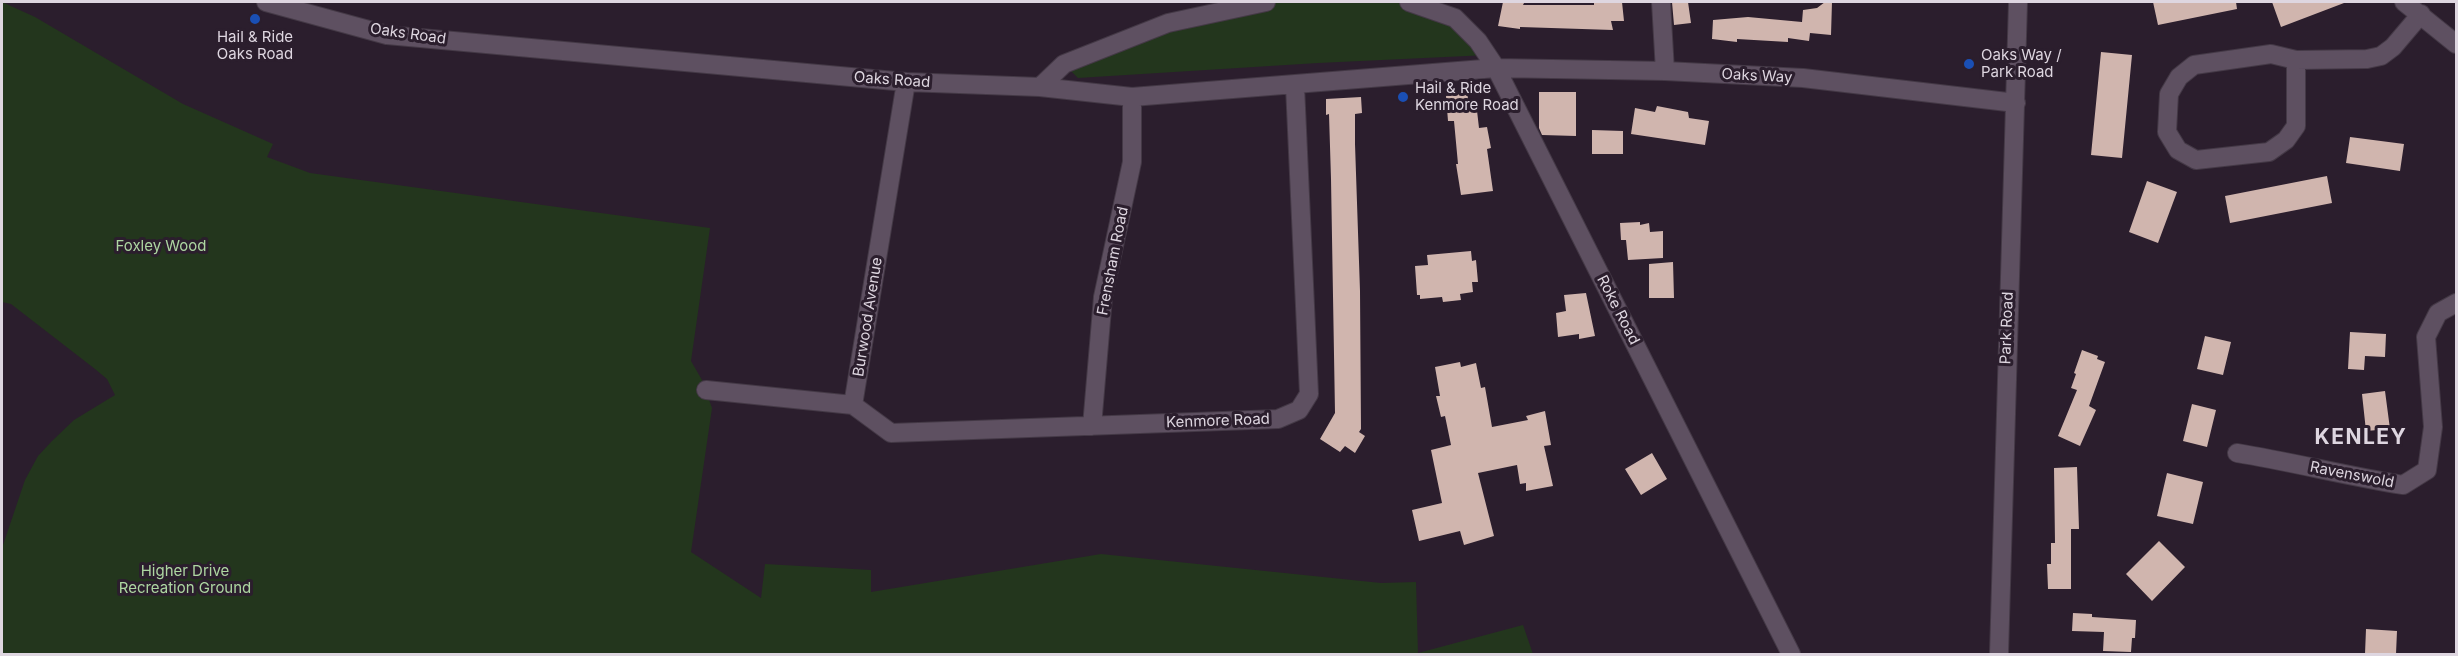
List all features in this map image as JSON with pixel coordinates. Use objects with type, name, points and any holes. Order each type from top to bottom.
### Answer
[{"type":"street","name":"Oaks Road","points":[[266,2],[387,35],[906,82],[1040,87],[1132,97],[1295,86],[1496,68]]},
{"type":"street","points":[[1040,87],[1064,64],[1168,23],[1266,2]]},
{"type":"street","name":"Roke Road","points":[[1409,2],[1455,18],[1478,41],[1496,68],[1791,654]]},
{"type":"street","points":[[1661,2],[1665,71]]},
{"type":"street","name":"Park Road","points":[[1999,654],[2018,2]]},
{"type":"street","points":[[2404,2],[2457,44]]},
{"type":"street","points":[[2296,60],[2296,126],[2286,140],[2269,152],[2196,160],[2178,150],[2167,132],[2169,94],[2179,77],[2194,65],[2271,54],[2296,60],[2367,59],[2381,56],[2393,47],[2421,14]]},
{"type":"street","name":"Oaks Way","points":[[1496,68],[1665,71],[1803,78],[2016,103]]},
{"type":"street","name":"Burwood Avenue","points":[[853,405],[906,82]]},
{"type":"street","name":"Kenmore Road","points":[[853,405],[891,433],[1278,419],[1299,410],[1309,394],[1295,86]]},
{"type":"street","name":"Frensham Road","points":[[1092,426],[1103,297],[1132,162],[1132,97]]},
{"type":"street","name":"Ravenswold","points":[[2237,453],[2284,460],[2341,475],[2403,485],[2427,470],[2433,427],[2426,337],[2438,313],[2457,303]]},
{"type":"street","points":[[706,390],[853,405]]},
{"type":"green space","name":"Foxley Wood","points":[[2,2],[35,17],[183,104],[273,144],[267,157],[310,173],[710,228],[691,361],[702,380],[712,408],[691,552],[761,598],[765,564],[871,570],[871,592],[1101,554],[1381,583],[1416,582],[1418,653],[1523,625],[1533,654],[2,654],[2,548],[25,480],[38,456],[74,420],[115,395],[107,379],[95,369],[11,304],[2,302]]},
{"type":"green space","points":[[1266,2],[1409,2],[1455,18],[1488,55],[1078,78],[1064,64]]},
{"type":"building","points":[[1503,2],[1524,3],[1523,5],[1594,5],[1594,2],[1622,2],[1624,21],[1611,21],[1613,30],[1520,27],[1520,29],[1498,26]]},
{"type":"building","points":[[1672,2],[1688,2],[1691,23],[1674,25]]},
{"type":"building","points":[[1825,2],[1832,2],[1831,35],[1810,33],[1809,41],[1788,38],[1788,42],[1737,39],[1737,42],[1712,39],[1713,20],[1748,17],[1802,22],[1803,10],[1817,8]]},
{"type":"building","points":[[2153,2],[2236,2],[2237,9],[2158,25]]},
{"type":"building","points":[[2272,2],[2344,2],[2344,3],[2281,27]]},
{"type":"building","points":[[2101,52],[2132,55],[2122,158],[2091,155]]},
{"type":"building","points":[[1539,92],[1576,92],[1576,136],[1542,135],[1539,128]]},
{"type":"building","points":[[1467,93],[1469,104],[1476,102],[1479,128],[1487,127],[1491,148],[1487,149],[1493,191],[1461,195],[1456,164],[1458,164],[1454,121],[1448,121],[1446,96]]},
{"type":"building","points":[[1361,97],[1362,113],[1355,114],[1355,144],[1360,291],[1361,429],[1359,432],[1365,436],[1355,453],[1345,446],[1340,452],[1320,439],[1335,413],[1331,179],[1329,114],[1326,115],[1326,99]]},
{"type":"building","points":[[1657,106],[1688,112],[1689,118],[1709,121],[1705,145],[1631,134],[1635,108],[1655,112]]},
{"type":"building","points":[[1592,130],[1623,131],[1623,154],[1592,154]]},
{"type":"building","points":[[2350,137],[2404,144],[2400,171],[2346,163]]},
{"type":"building","points":[[2327,176],[2332,203],[2230,223],[2225,196]]},
{"type":"building","points":[[2147,181],[2177,192],[2158,243],[2129,232]]},
{"type":"building","points":[[1640,222],[1640,225],[1649,223],[1650,232],[1663,231],[1663,258],[1628,260],[1626,240],[1621,240],[1620,223]]},
{"type":"building","points":[[1471,251],[1472,261],[1476,260],[1478,282],[1472,282],[1473,292],[1460,294],[1461,300],[1443,302],[1442,297],[1420,299],[1420,295],[1417,295],[1415,266],[1428,265],[1427,255]]},
{"type":"building","points":[[1673,262],[1674,298],[1649,298],[1649,264]]},
{"type":"building","points":[[1586,293],[1595,336],[1579,339],[1579,334],[1558,337],[1556,313],[1566,311],[1564,295]]},
{"type":"building","points":[[2350,332],[2386,334],[2385,357],[2365,356],[2364,370],[2348,369]]},
{"type":"building","points":[[2205,336],[2231,342],[2223,375],[2197,369]]},
{"type":"building","points":[[2082,350],[2098,356],[2097,359],[2105,362],[2089,406],[2096,410],[2080,446],[2058,436],[2077,390],[2071,388]]},
{"type":"building","points":[[1460,362],[1461,367],[1476,363],[1481,388],[1485,387],[1492,427],[1528,420],[1526,416],[1545,411],[1551,445],[1544,446],[1553,486],[1526,491],[1526,483],[1520,484],[1517,465],[1478,473],[1494,536],[1464,545],[1460,531],[1419,541],[1412,510],[1442,503],[1431,450],[1451,445],[1445,416],[1441,417],[1436,396],[1440,396],[1435,367]]},
{"type":"building","points":[[2385,391],[2390,429],[2366,431],[2362,394]]},
{"type":"building","points":[[2192,404],[2216,410],[2207,447],[2183,441]]},
{"type":"building","points":[[1652,453],[1667,479],[1641,495],[1625,469]]},
{"type":"building","points":[[2077,467],[2079,529],[2071,529],[2071,589],[2048,589],[2047,564],[2051,564],[2051,543],[2055,543],[2054,468]]},
{"type":"building","points":[[2167,473],[2203,482],[2193,524],[2157,516]]},
{"type":"building","points":[[2159,541],[2185,567],[2152,601],[2126,574]]},
{"type":"building","points":[[2073,613],[2092,614],[2092,617],[2136,620],[2131,652],[2103,651],[2104,632],[2072,631]]},
{"type":"building","points":[[2366,629],[2397,631],[2396,654],[2365,654]]},
{"type":"place","name":"Hail & Ride Oaks Road","points":[[255,19]]},
{"type":"place","name":"Oaks Way / Park Road","points":[[1969,64]]},
{"type":"place","name":"Hail & Ride Kenmore Road","points":[[1403,97]]},
{"type":"district","name":"KENLEY","points":[[2361,438]]},
{"type":"park label","name":"Higher Drive Recreation Ground","points":[[185,580]]}]
